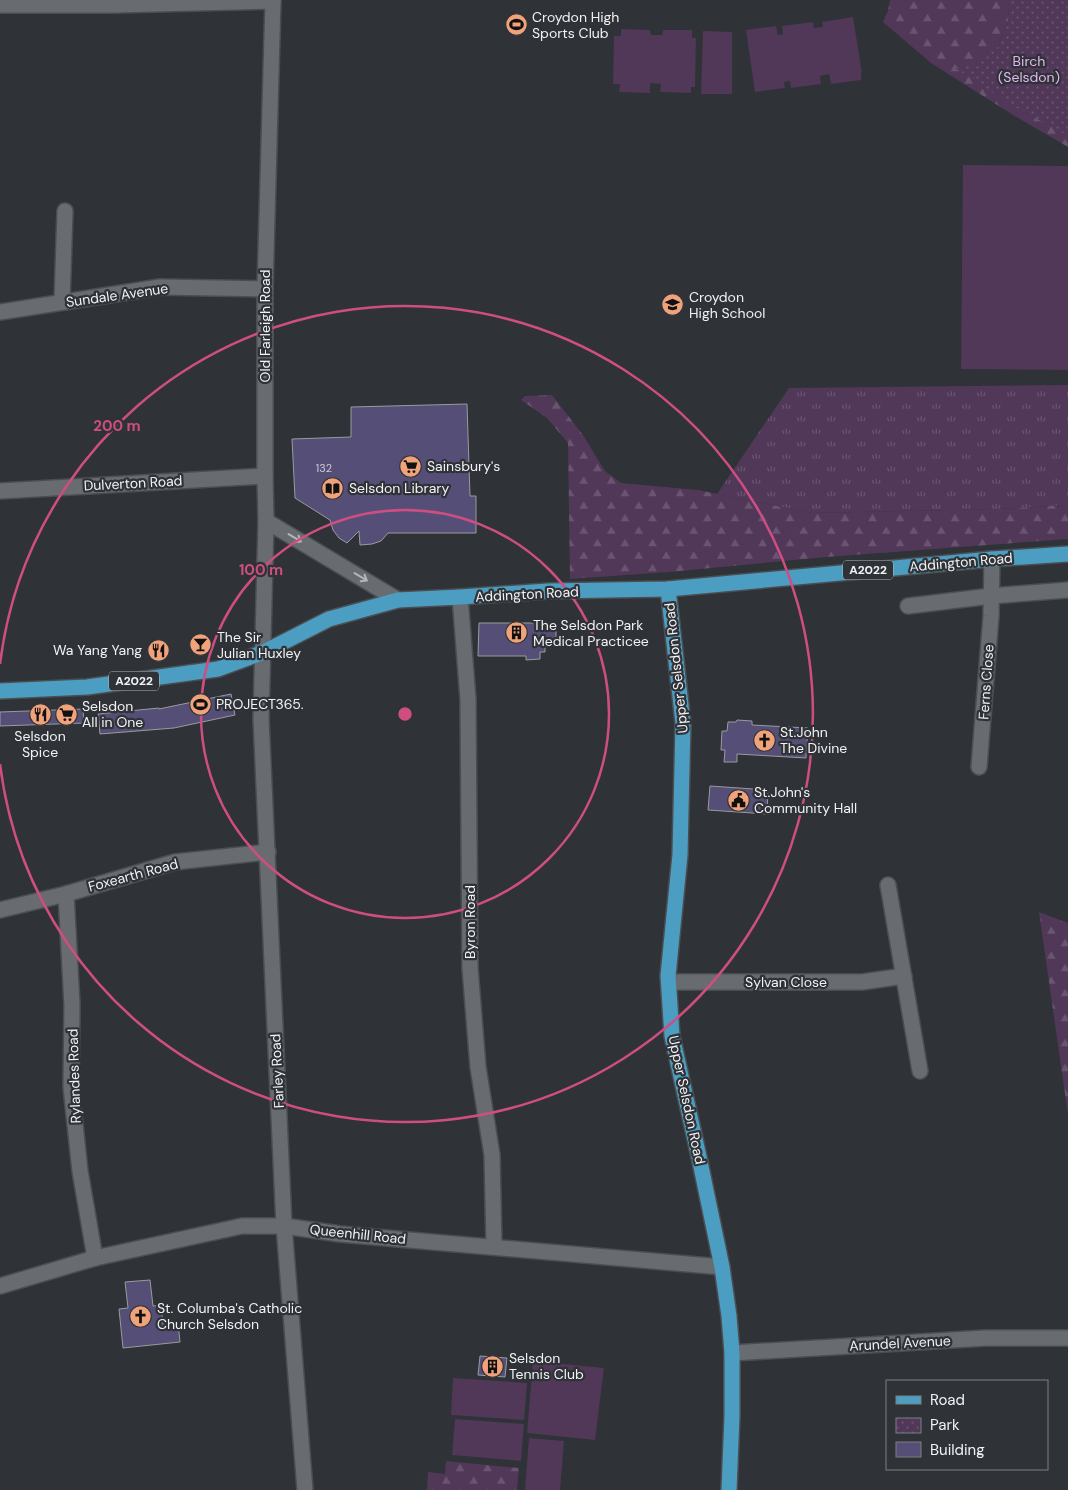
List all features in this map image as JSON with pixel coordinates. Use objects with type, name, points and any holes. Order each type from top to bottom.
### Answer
[{"type":"main road","name":"Addington Road","points":[[0,691],[86,687],[218,668],[264,652],[329,619],[398,600],[548,591],[668,589],[992,559],[1068,554]]},
{"type":"main road","name":"Upper Selsdon Road","points":[[668,589],[683,723],[680,855],[668,982],[672,1036],[722,1267],[729,1316],[732,1353],[729,1490]]},
{"type":"street","points":[[0,5],[124,5],[273,0]]},
{"type":"street","name":"Old Farleigh Road","points":[[264,652],[266,521],[265,289],[273,0]]},
{"type":"street","points":[[62,302],[65,211]]},
{"type":"street","name":"Sundale Avenue","points":[[0,312],[160,287],[265,289]]},
{"type":"street","name":"Dulverton Road","points":[[0,490],[265,476]]},
{"type":"street","points":[[266,521],[398,600]]},
{"type":"street","name":"Ferns Close","points":[[980,767],[989,654],[992,559]]},
{"type":"street","points":[[908,606],[991,596],[1068,590]]},
{"type":"street","name":"Byron Road","points":[[460,597],[468,699],[470,968],[478,1067],[492,1155],[494,1246]]},
{"type":"street","name":"Farley Road","points":[[264,652],[261,719],[284,1226],[304,1490]]},
{"type":"street","name":"Foxearth Road","points":[[0,910],[66,894],[175,862],[268,852]]},
{"type":"street","points":[[888,884],[920,1071]]},
{"type":"street","name":"Rylandes Road","points":[[66,894],[72,1005],[71,1087],[80,1171],[95,1258]]},
{"type":"street","name":"Sylvan Close","points":[[668,982],[862,982],[904,976]]},
{"type":"street","name":"Queenhill Road","points":[[0,1286],[95,1258],[242,1226],[284,1226],[340,1234],[722,1267]]},
{"type":"street","name":"Arundel Avenue","points":[[732,1353],[986,1338],[1068,1338]]},
{"type":"green space","points":[[890,0],[1009,0],[1008,23],[997,48],[1068,94],[1068,147],[931,63],[883,22]]},
{"type":"green space","name":"Birch (Selsdon)","points":[[1009,0],[1068,0],[1068,136],[1017,108],[955,68],[973,64],[997,48],[1008,23]]},
{"type":"green space","points":[[853,17],[862,73],[861,80],[831,84],[829,74],[820,76],[821,84],[791,88],[790,81],[784,82],[785,88],[755,92],[746,30],[776,26],[778,35],[783,34],[782,26],[813,22],[814,28],[823,27],[822,22]]},
{"type":"green space","points":[[621,29],[650,30],[651,35],[662,35],[663,30],[692,30],[692,38],[696,38],[695,87],[691,87],[691,93],[660,92],[661,84],[650,83],[650,93],[619,92],[620,84],[613,84],[614,36],[621,36]]},
{"type":"green space","points":[[703,31],[732,32],[732,94],[701,94]]},
{"type":"green space","points":[[963,165],[1068,166],[1068,370],[961,369]]},
{"type":"green space","points":[[1068,385],[1068,505],[999,509],[811,513],[717,494],[789,388]]},
{"type":"green space","points":[[552,395],[583,435],[605,471],[621,483],[698,490],[811,513],[999,509],[1068,505],[1068,539],[570,579],[568,443],[547,418],[521,400],[525,396]]},
{"type":"green space","points":[[1039,912],[1068,923],[1068,1115]]},
{"type":"green space","points":[[533,1361],[604,1368],[595,1440],[527,1433]]},
{"type":"green space","points":[[453,1378],[527,1383],[524,1420],[451,1415]]},
{"type":"green space","points":[[455,1419],[524,1424],[521,1461],[452,1455]]},
{"type":"green space","points":[[529,1438],[564,1441],[560,1490],[525,1490]]},
{"type":"green space","points":[[446,1461],[519,1468],[517,1490],[427,1490],[428,1472],[445,1474]]},
{"type":"building","name":"Sainsbury's","points":[[467,404],[470,496],[476,496],[476,533],[388,533],[381,541],[360,545],[359,531],[347,543],[339,538],[333,530],[330,520],[295,498],[292,439],[351,437],[351,407]]},
{"type":"building","name":"The Selsdon Park Medical Practicee","points":[[479,623],[556,623],[556,643],[545,642],[545,652],[540,652],[540,659],[526,660],[526,656],[478,656]]},
{"type":"building","points":[[231,694],[235,715],[174,728],[100,734],[98,714],[159,709]]},
{"type":"building","points":[[83,709],[84,723],[0,726],[0,712]]},
{"type":"building","name":"St.John The Divine","points":[[737,720],[752,721],[752,725],[808,728],[806,758],[737,754],[737,762],[724,762],[725,750],[721,750],[722,731],[727,731],[728,722],[736,722]]},
{"type":"building","name":"St.John's Community Hall","points":[[710,786],[768,790],[767,814],[708,810]]},
{"type":"building","name":"St. Columba's Catholic Church Selsdon","points":[[150,1280],[153,1306],[161,1305],[163,1324],[178,1323],[180,1342],[123,1348],[119,1309],[128,1308],[125,1282]]},
{"type":"building","name":"Selsdon Tennis Club","points":[[480,1356],[507,1358],[505,1377],[478,1375]]},
{"type":"place","name":"Croydon High Sports Club","points":[[516,25]]},
{"type":"place","name":"Croydon High School","points":[[673,305]]},
{"type":"place","name":"Sainsbury's","points":[[411,466]]},
{"type":"place","name":"Selsdon Library","points":[[333,488]]},
{"type":"place","name":"The Selsdon Park Medical Practicee","points":[[517,633]]},
{"type":"place","name":"The Sir Julian Huxley","points":[[201,645]]},
{"type":"place","name":"Wa Yang Yang","points":[[158,650]]},
{"type":"place","name":"PROJECT365.","points":[[200,704]]},
{"type":"place","name":"Selsdon Spice","points":[[40,714]]},
{"type":"place","name":"Selsdon All in One","points":[[66,714]]},
{"type":"place","name":"St.John The Divine","points":[[764,740]]},
{"type":"place","name":"St.John's Community Hall","points":[[738,800]]},
{"type":"place","name":"St. Columba's Catholic Church Selsdon","points":[[141,1316]]},
{"type":"place","name":"Selsdon Tennis Club","points":[[493,1366]]}]
